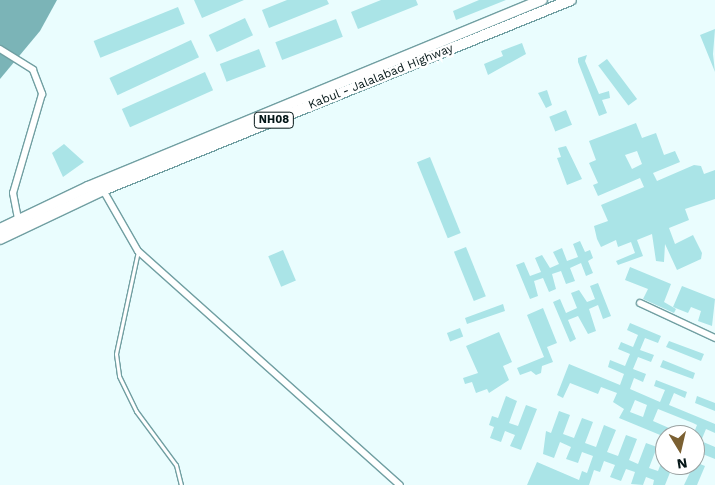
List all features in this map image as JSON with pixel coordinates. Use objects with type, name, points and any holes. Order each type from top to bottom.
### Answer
[{"type":"highway","name":"Kabul - Jalalabad Highway","points":[[0,239],[38,214],[124,176],[445,45],[542,0]]},
{"type":"highway","name":"Kabul - Jalalabad Highway","points":[[445,45],[570,0]]},
{"type":"highway","name":"Kabul - Jalalabad Highway","points":[[90,191],[103,190],[124,176]]},
{"type":"highway","name":"Kabul - Jalalabad Highway","points":[[0,229],[18,219],[38,214]]},
{"type":"street","points":[[0,48],[33,70],[42,94],[13,193],[18,219]]},
{"type":"street","points":[[103,190],[138,251],[400,485]]},
{"type":"street","points":[[640,303],[715,338]]},
{"type":"lane","points":[[138,251],[116,354],[119,376],[136,411],[176,464],[181,485]]},
{"type":"water","points":[[0,0],[57,0],[40,31],[0,79]]},
{"type":"building","points":[[194,0],[244,0],[202,18]]},
{"type":"building","points":[[287,0],[327,0],[329,4],[269,28],[262,10]]},
{"type":"building","points":[[381,0],[416,0],[418,5],[358,29],[351,12]]},
{"type":"building","points":[[479,0],[506,0],[456,20],[453,11]]},
{"type":"building","points":[[178,7],[185,24],[100,58],[94,41]]},
{"type":"building","points":[[245,18],[253,35],[217,52],[209,35]]},
{"type":"building","points":[[336,19],[343,37],[282,60],[275,42]]},
{"type":"building","points":[[715,29],[713,54],[715,72],[700,35]]},
{"type":"building","points":[[191,40],[199,57],[117,95],[109,78]]},
{"type":"building","points":[[522,43],[526,54],[488,75],[484,64],[503,56],[501,51]]},
{"type":"building","points":[[259,49],[266,67],[227,82],[220,64]]},
{"type":"building","points":[[587,55],[585,61],[599,94],[609,91],[610,98],[602,100],[607,113],[599,116],[578,62],[578,58]]},
{"type":"building","points":[[607,59],[637,99],[628,106],[598,66]]},
{"type":"building","points":[[205,72],[213,90],[130,127],[122,109]]},
{"type":"building","points":[[547,90],[552,105],[546,108],[538,93]]},
{"type":"building","points":[[566,110],[572,125],[555,132],[549,117]]},
{"type":"building","points":[[636,123],[642,138],[656,133],[664,155],[675,151],[680,162],[653,173],[657,181],[694,165],[701,166],[704,174],[715,170],[715,199],[685,209],[689,220],[669,228],[675,244],[693,235],[702,253],[701,259],[677,270],[665,244],[664,262],[656,261],[652,234],[637,240],[643,256],[618,265],[616,261],[635,253],[631,242],[618,247],[616,240],[601,247],[594,226],[608,221],[601,205],[644,187],[640,178],[598,196],[593,185],[598,183],[589,163],[596,160],[589,141]],"holes":[[[637,151],[642,164],[632,169],[625,155]]]},
{"type":"building","points":[[64,144],[84,162],[63,177],[52,153]]},
{"type":"building","points":[[566,146],[582,179],[567,185],[557,158],[561,157],[558,148]]},
{"type":"building","points":[[430,157],[461,233],[448,238],[417,162]]},
{"type":"building","points":[[580,241],[585,252],[590,250],[593,258],[588,261],[593,273],[586,276],[581,263],[570,268],[575,281],[566,284],[561,271],[552,274],[556,289],[549,292],[543,278],[534,281],[538,296],[530,299],[516,265],[524,262],[530,276],[541,272],[535,258],[542,255],[550,268],[559,264],[553,252],[562,248],[567,261],[578,257],[573,244]]},
{"type":"building","points":[[466,247],[486,296],[474,301],[454,252]]},
{"type":"building","points":[[283,250],[296,280],[281,287],[268,256]]},
{"type":"building","points":[[630,267],[671,284],[664,302],[676,309],[674,313],[643,299],[648,289],[625,280]]},
{"type":"building","points":[[598,283],[611,316],[603,319],[598,305],[589,309],[596,331],[588,334],[578,316],[568,320],[576,339],[570,342],[553,302],[560,299],[566,313],[577,308],[571,293],[579,290],[587,302],[595,299],[590,286]]},
{"type":"building","points":[[682,286],[715,299],[712,326],[698,321],[701,311],[691,307],[688,313],[673,307]]},
{"type":"building","points":[[503,304],[505,311],[467,324],[465,318]]},
{"type":"building","points":[[543,308],[557,343],[547,347],[553,362],[542,366],[541,373],[536,375],[531,371],[520,375],[517,368],[544,357],[527,315]]},
{"type":"building","points":[[630,323],[661,336],[658,343],[645,338],[640,350],[654,355],[651,362],[638,357],[633,369],[646,374],[643,382],[634,378],[630,389],[660,402],[665,390],[654,386],[656,380],[687,392],[685,398],[674,393],[669,405],[715,424],[715,433],[706,429],[705,431],[705,425],[697,425],[658,409],[653,421],[662,425],[655,425],[655,433],[619,418],[624,409],[613,402],[617,393],[601,387],[598,394],[570,383],[563,398],[557,395],[569,364],[620,385],[624,374],[608,367],[610,360],[625,366],[630,354],[618,349],[621,342],[633,347],[638,335],[627,330]],"holes":[[[635,400],[647,405],[643,417],[630,412]]]},
{"type":"building","points":[[460,328],[463,336],[450,341],[447,333]]},
{"type":"building","points":[[499,332],[512,362],[503,366],[509,380],[489,393],[487,389],[476,393],[472,382],[465,384],[463,378],[478,373],[466,346]]},
{"type":"building","points":[[669,341],[704,354],[701,361],[666,347]]},
{"type":"building","points":[[663,360],[695,373],[693,379],[660,367]]},
{"type":"building","points":[[506,396],[517,401],[509,423],[518,426],[526,405],[537,409],[521,450],[510,446],[515,435],[505,431],[501,442],[490,438],[494,427],[489,425],[492,416],[498,418]]},
{"type":"building","points":[[697,396],[715,403],[715,411],[695,403]]},
{"type":"building","points":[[559,411],[570,415],[563,434],[574,438],[582,418],[593,422],[585,443],[596,447],[604,425],[616,430],[607,452],[618,456],[626,435],[637,439],[629,460],[638,464],[646,443],[655,446],[655,452],[649,468],[655,470],[655,475],[669,475],[665,485],[653,485],[654,480],[646,477],[643,485],[631,484],[635,472],[626,469],[621,481],[610,477],[615,465],[604,461],[600,472],[594,470],[589,485],[527,485],[537,462],[579,480],[582,471],[587,473],[593,456],[582,452],[578,463],[566,459],[571,447],[560,442],[554,458],[543,454],[546,431],[551,433]]},
{"type":"building","points":[[705,443],[715,447],[715,459],[705,455]]},
{"type":"building","points":[[689,475],[701,475],[697,485],[684,485]]}]
